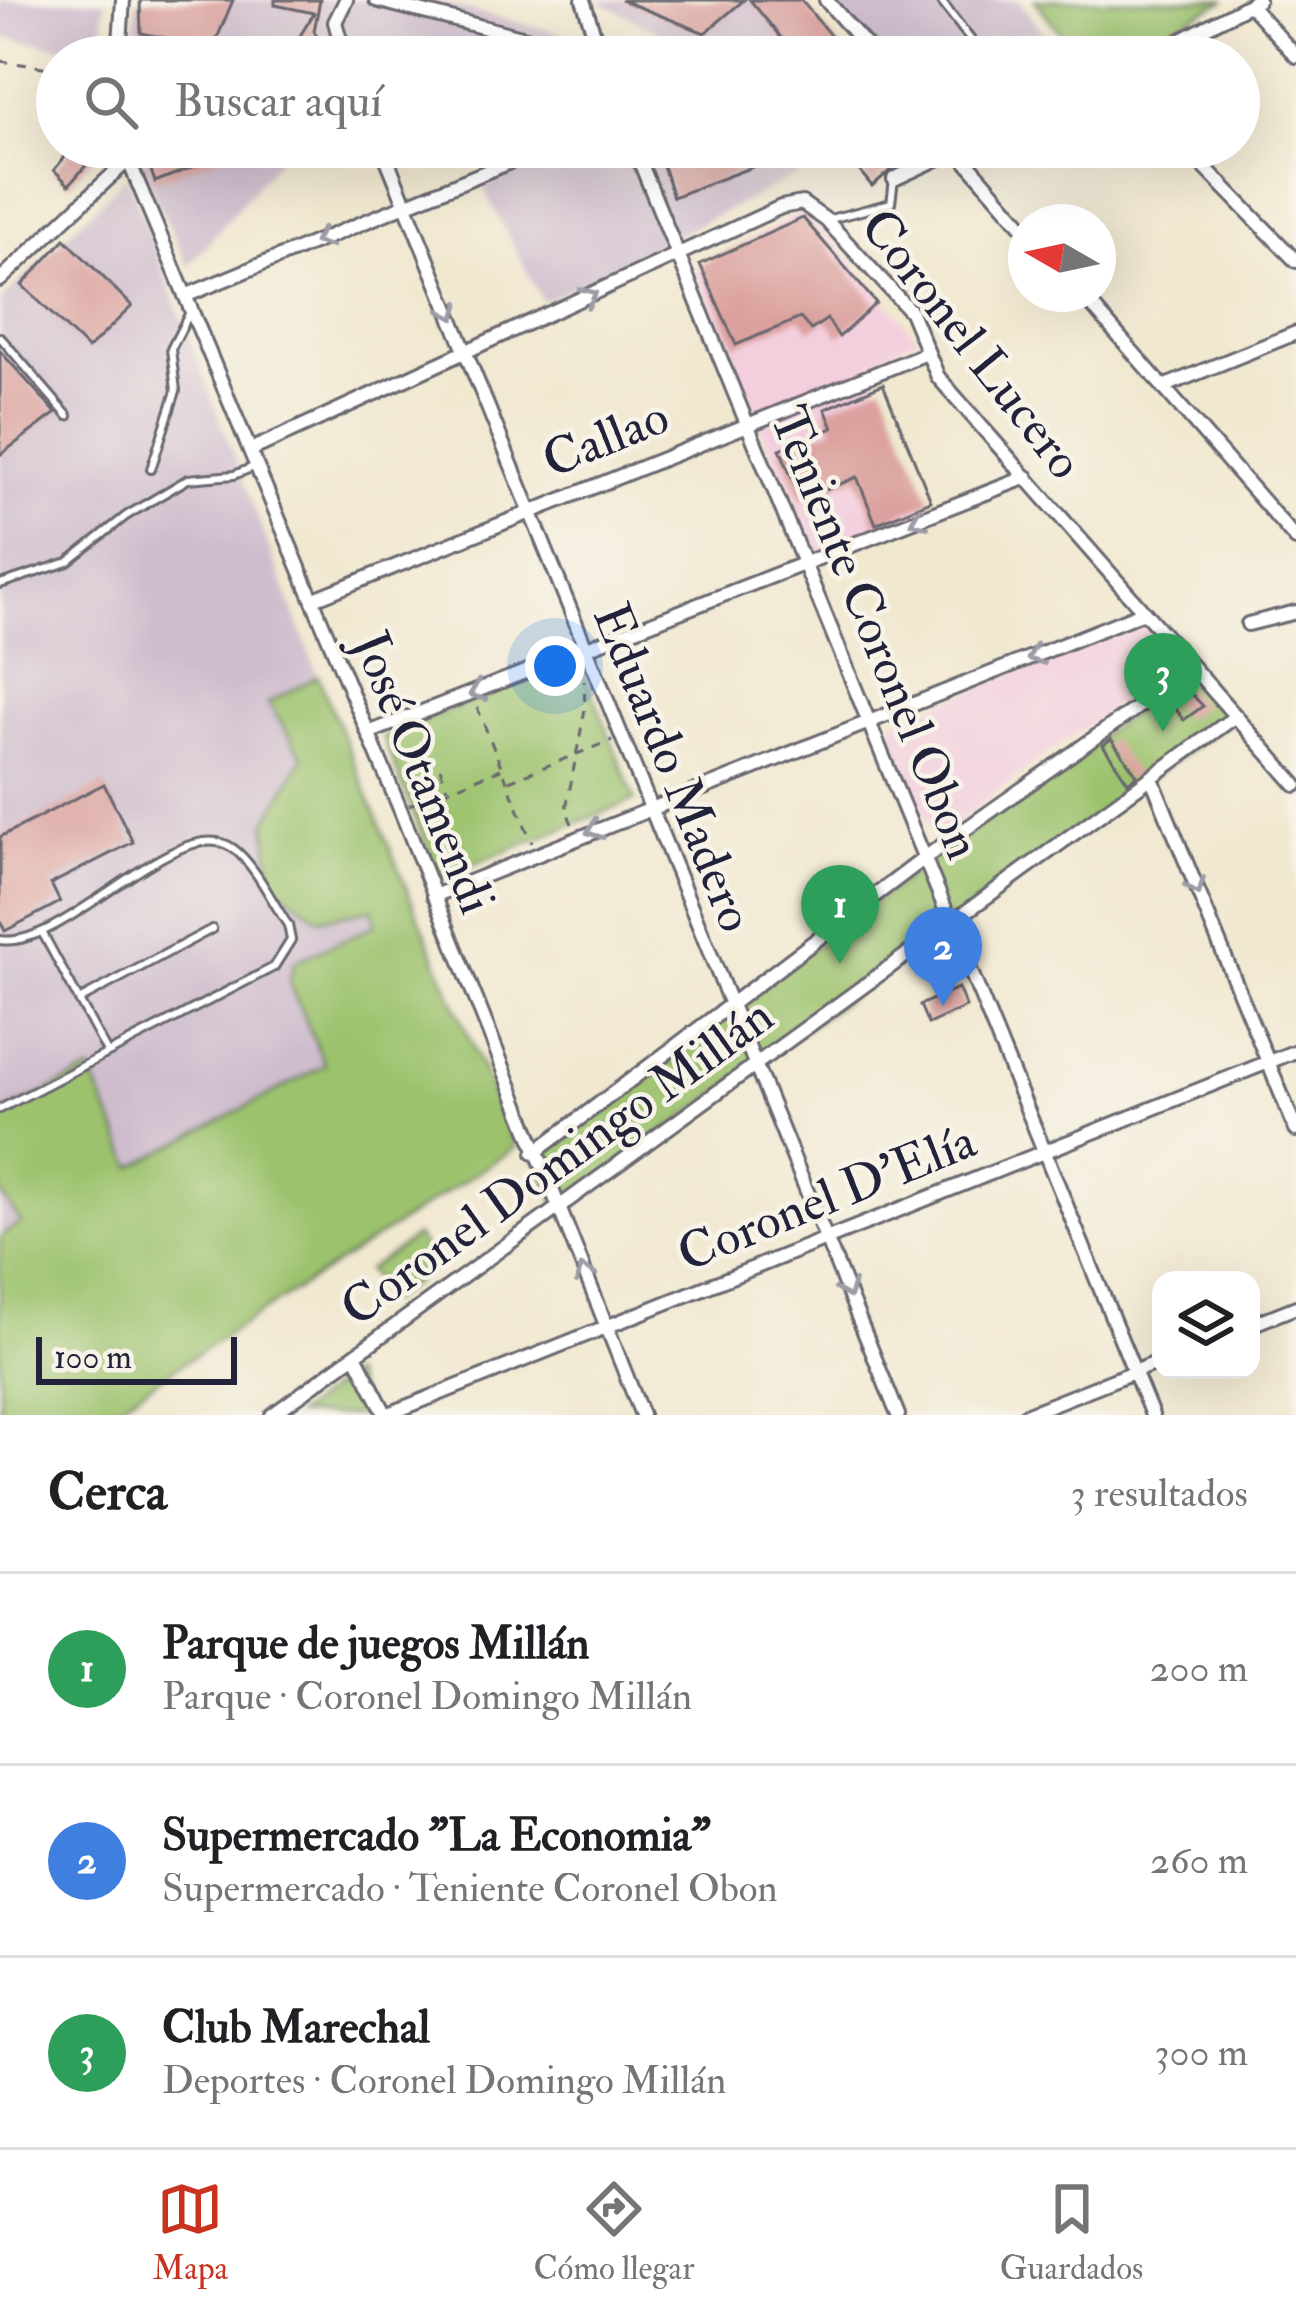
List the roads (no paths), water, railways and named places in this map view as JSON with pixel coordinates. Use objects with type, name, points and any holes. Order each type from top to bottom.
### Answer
[{"type":"street","points":[[120,36],[123,0]]},
{"type":"street","points":[[339,36],[335,22],[346,0]]},
{"type":"street","points":[[376,0],[518,36]]},
{"type":"street","points":[[583,0],[595,36]]},
{"type":"street","points":[[826,0],[858,36]]},
{"type":"street","points":[[1189,36],[1254,2],[1296,56]]},
{"type":"street","points":[[0,280],[120,168]]},
{"type":"street","name":"José Otamendi","points":[[129,168],[253,449],[642,1415]]},
{"type":"street","name":"Eduardo Madero","points":[[391,168],[898,1415]]},
{"type":"street","points":[[185,296],[494,168]]},
{"type":"street","name":"Teniente Coronel Obon","points":[[643,168],[1047,1148],[1152,1415]]},
{"type":"street","points":[[894,179],[917,168]]},
{"type":"street","points":[[975,168],[1008,208]]},
{"type":"street","points":[[1205,168],[1296,261]]},
{"type":"street","points":[[253,449],[792,203],[812,207],[826,220]]},
{"type":"street","name":"Coronel Lucero","points":[[826,220],[917,321],[938,377],[1296,784]]},
{"type":"street","points":[[1097,312],[1296,539]]},
{"type":"street","points":[[1162,387],[1296,333]]},
{"type":"street","name":"Callao","points":[[314,599],[927,353]]},
{"type":"street","points":[[368,733],[587,655],[1027,477]]},
{"type":"street","points":[[434,896],[536,851],[1144,612]]},
{"type":"street","points":[[1248,624],[1296,613]]},
{"type":"street","name":"Coronel Domingo Millán","points":[[534,1153],[926,857],[1193,668]]},
{"type":"street","name":"Coronel Domingo Millán","points":[[272,1415],[1237,716]]},
{"type":"street","points":[[1152,778],[1296,1130]]},
{"type":"street","name":"Coronel D'Elía","points":[[386,1415],[1296,1051]]},
{"type":"street","points":[[1260,1321],[1296,1307]]},
{"type":"street","points":[[355,1355],[386,1415]]},
{"type":"street","points":[[1024,1415],[1152,1364]]},
{"type":"lane","points":[[940,0],[968,36]]},
{"type":"lane","points":[[826,220],[891,203],[894,179]]},
{"type":"lane","points":[[151,469],[176,391],[171,349],[192,311]]},
{"type":"lane","points":[[0,337],[68,416]]},
{"type":"lane","points":[[0,584],[68,562],[126,516],[188,478],[234,475],[259,465]]},
{"type":"lane","points":[[0,940],[25,941],[182,849],[210,841],[237,851],[288,925],[289,950],[274,967],[0,1108]]},
{"type":"lane","points":[[79,1000],[212,929]]},
{"type":"lane","points":[[42,932],[107,1052]]},
{"type":"place","name":"Club Marechal","points":[[1163,732]]},
{"type":"place","name":"Parque de juegos Millán","points":[[840,964]]},
{"type":"place","name":"Supermercado \"La Economia\"","points":[[943,1006]]}]
